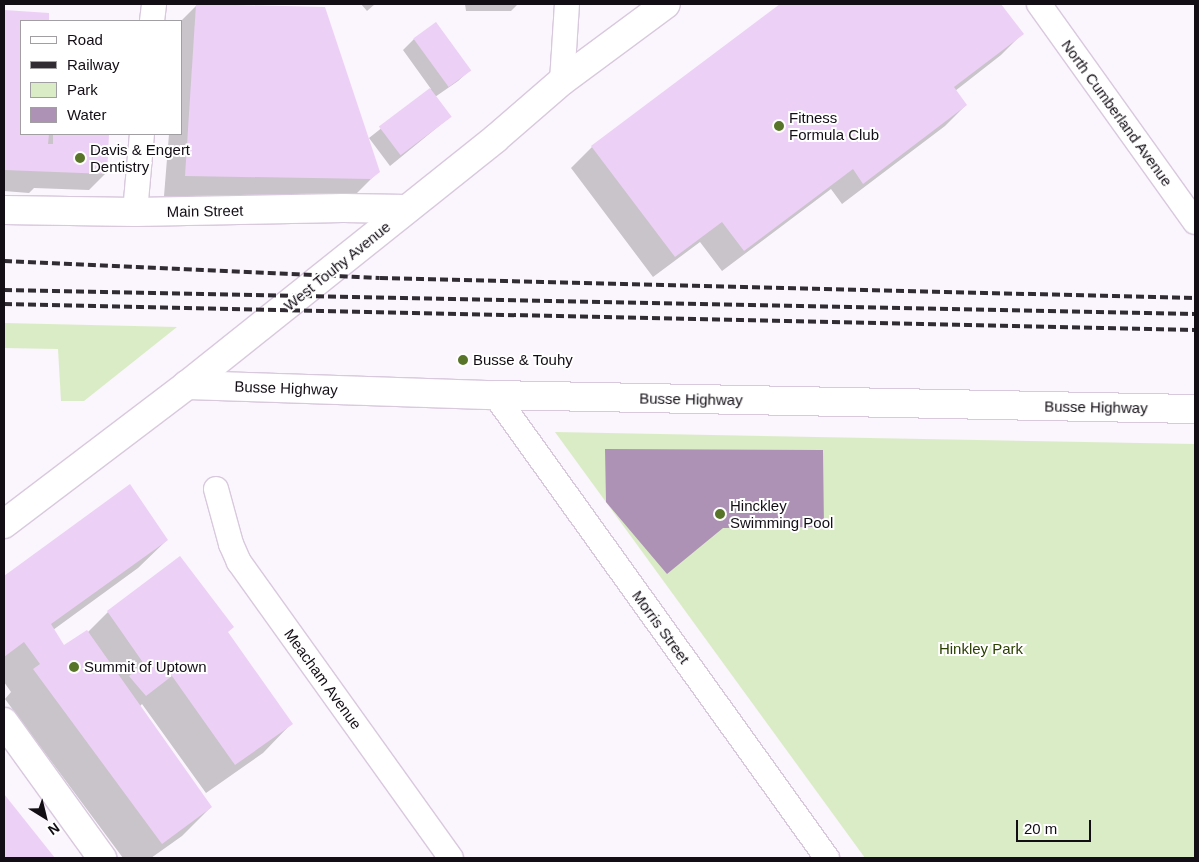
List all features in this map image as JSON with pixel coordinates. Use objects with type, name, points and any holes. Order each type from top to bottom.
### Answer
[{"type":"main road","name":"West Touhy Avenue","points":[[4,524],[187,385],[495,139],[562,81],[666,4]]},
{"type":"main road","name":"Main Street","points":[[4,210],[135,212],[343,208],[407,210]]},
{"type":"main road","name":"Busse Highway","points":[[187,385],[495,395],[1195,409]]},
{"type":"main road","points":[[4,722],[102,858]]},
{"type":"street","points":[[152,20],[154,4]]},
{"type":"street","points":[[562,81],[567,4]]},
{"type":"street","name":"North Cumberland Avenue","points":[[1038,4],[1195,222]]},
{"type":"street","points":[[135,212],[142,135]]},
{"type":"street","name":"Morris Street","points":[[495,395],[827,858]]},
{"type":"street","name":"Meacham Avenue","points":[[216,489],[231,544],[239,562],[451,858]]},
{"type":"green space","points":[[4,323],[177,327],[84,401],[61,401],[58,349],[4,348]]},
{"type":"green space","name":"Hinkley Park","points":[[555,432],[1195,444],[1195,858],[865,858]]},
{"type":"water","name":"Hinckley Swimming Pool","points":[[605,449],[823,450],[824,527],[723,528],[667,574],[606,502]]},
{"type":"building","points":[[196,4],[325,7],[380,172],[371,179],[185,176]]},
{"type":"building","name":"Fitness Formula Club","points":[[780,4],[1001,4],[1024,34],[954,87],[967,105],[863,184],[853,169],[744,251],[722,222],[675,257],[591,146]]},
{"type":"building","points":[[4,10],[49,13],[49,20],[20,20],[20,135],[49,135],[48,144],[53,144],[53,135],[109,135],[107,174],[4,170]]},
{"type":"building","points":[[436,22],[471,71],[449,87],[413,38]]},
{"type":"building","points":[[430,88],[452,117],[401,155],[379,127]]},
{"type":"building","name":"Summit of Uptown","points":[[130,484],[168,540],[51,624],[64,645],[87,630],[212,807],[162,844],[33,669],[40,664],[24,642],[4,657],[4,576]]},
{"type":"building","name":"Summit of Uptown","points":[[180,556],[234,627],[228,632],[293,724],[235,765],[172,676],[146,696],[129,676],[144,664],[107,611]]},
{"type":"building","points":[[4,794],[55,858],[4,858]]},
{"type":"railway","points":[[4,261],[380,278],[1195,298]]},
{"type":"railway","points":[[4,290],[1195,314]]},
{"type":"railway","points":[[4,304],[1195,330]]},
{"type":"place","name":"Fitness Formula Club","points":[[779,126]]},
{"type":"place","name":"Davis & Engert Dentistry","points":[[80,158]]},
{"type":"place","name":"Busse & Touhy","points":[[463,360]]},
{"type":"place","name":"Hinckley Swimming Pool","points":[[720,514]]},
{"type":"place","name":"Summit of Uptown","points":[[74,667]]}]
